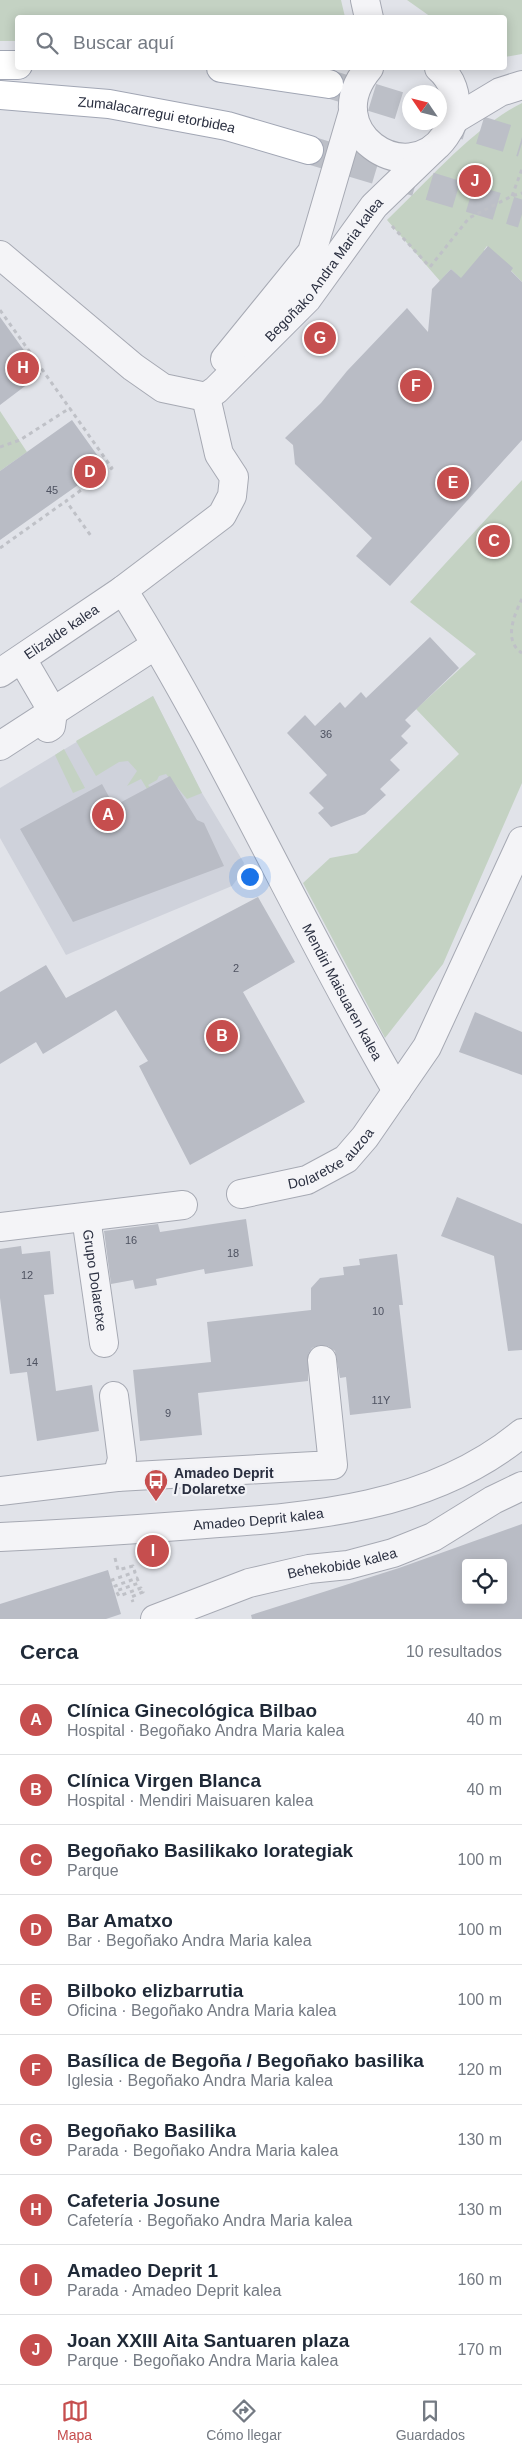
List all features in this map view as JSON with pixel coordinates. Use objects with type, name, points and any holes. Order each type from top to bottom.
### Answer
[{"type":"main road","points":[[0,65],[15,65]]},
{"type":"main road","points":[[234,70],[329,84]]},
{"type":"main road","name":"Zumalacarregui etorbidea","points":[[0,95],[109,104],[227,126],[309,150]]},
{"type":"street","points":[[365,0],[368,15]]},
{"type":"street","points":[[441,70],[453,86],[456,102],[455,119]]},
{"type":"street","name":"Begoñako Andra Maria kalea","points":[[123,590],[222,515],[232,496],[234,477],[219,454],[211,393],[225,359],[312,252],[352,112],[354,94],[364,71]]},
{"type":"street","points":[[455,119],[500,92],[522,85]]},
{"type":"street","points":[[352,112],[357,129],[368,143],[382,153],[399,158],[417,156],[433,149]]},
{"type":"street","name":"Begoñako Andra Maria kalea","points":[[211,393],[307,299],[374,206],[441,142],[455,119]]},
{"type":"street","points":[[0,255],[133,367],[163,388],[211,393]]},
{"type":"street","points":[[0,746],[154,646],[123,590]]},
{"type":"street","name":"Elizalde kalea","points":[[11,666],[123,590]]},
{"type":"street","name":"Mendiri Maisuaren kalea","points":[[154,646],[183,691],[359,1026],[397,1091]]},
{"type":"street","points":[[11,666],[53,712]]},
{"type":"street","points":[[0,764],[28,747],[51,726],[53,712]]},
{"type":"street","points":[[397,1091],[427,1047],[522,840]]},
{"type":"street","name":"Dolaretxe auzoa","points":[[241,1194],[307,1180],[346,1159],[365,1138],[397,1091]]},
{"type":"street","name":"Grupo Dolaretxe","points":[[0,1227],[183,1204]]},
{"type":"street","name":"Grupo Dolaretxe","points":[[86,1217],[104,1343]]},
{"type":"street","points":[[0,1491],[118,1477],[333,1465],[322,1360]]},
{"type":"street","points":[[114,1396],[122,1459],[118,1477]]},
{"type":"street","name":"Amadeo Deprit kalea","points":[[0,1536],[105,1532],[301,1518],[390,1501],[440,1482],[516,1441]]},
{"type":"street","name":"Behekobide kalea","points":[[155,1619],[249,1583],[309,1569],[348,1565],[393,1553],[433,1537],[494,1500],[522,1486]]},
{"type":"path","points":[[512,196],[522,169]]},
{"type":"path","points":[[387,220],[430,267],[469,218],[512,196],[522,194]]},
{"type":"path","points":[[0,310],[112,468],[0,548]]},
{"type":"path","points":[[0,447],[20,440],[70,408]]},
{"type":"path","points":[[66,502],[91,536]]},
{"type":"path","points":[[522,599],[512,622],[511,639],[522,654]]},
{"type":"path","points":[[118,1570],[133,1566],[135,1572],[112,1580],[114,1586],[137,1578],[140,1583],[116,1591],[119,1596],[141,1588],[143,1592],[131,1597]]},
{"type":"shaded area","points":[[153,696],[202,793],[244,863],[241,874],[232,886],[66,955],[0,838],[0,788]]},
{"type":"green space","points":[[0,0],[341,0],[345,15],[15,15],[15,41],[0,41]]},
{"type":"green space","points":[[407,0],[522,0],[522,54],[507,57],[507,15],[428,15]]},
{"type":"green space","points":[[522,103],[522,282],[487,246],[484,250],[486,253],[462,280],[451,269],[440,281],[387,220],[434,173],[486,126]]},
{"type":"green space","points":[[0,411],[27,452],[0,471]]},
{"type":"green space","points":[[522,480],[522,783],[443,964],[385,1038],[303,883],[330,858],[357,853],[459,754],[416,709],[476,654],[410,602]]},
{"type":"green space","points":[[153,696],[202,793],[187,799],[166,774],[159,776],[157,780],[148,785],[150,787],[147,789],[141,779],[127,786],[137,771],[128,761],[119,762],[96,776],[76,741]]},
{"type":"green space","points":[[64,749],[85,788],[73,793],[55,755]]},
{"type":"building","points":[[488,246],[513,268],[511,271],[522,282],[522,440],[390,586],[356,556],[372,538],[295,464],[293,445],[285,438],[321,403],[347,371],[407,308],[428,332],[432,289],[451,269],[461,278]]},
{"type":"building","points":[[0,317],[41,374],[0,405]]},
{"type":"building","points":[[72,420],[105,466],[0,540],[0,471]]},
{"type":"building","points":[[430,637],[459,668],[405,720],[411,726],[401,736],[408,743],[390,760],[400,770],[380,789],[386,795],[365,814],[331,827],[318,813],[324,808],[309,793],[327,775],[287,733],[305,715],[315,726],[340,702],[345,708],[361,692],[366,698]]},
{"type":"building","points":[[170,776],[197,820],[204,823],[224,866],[73,922],[20,829],[102,784],[114,806]]},
{"type":"building","points":[[258,897],[295,962],[243,992],[305,1102],[190,1165],[139,1066],[148,1061],[116,1010],[43,1054],[36,1042],[0,1064],[0,992],[46,965],[66,998]]},
{"type":"building","points":[[475,1012],[522,1032],[522,1075],[459,1052]]},
{"type":"building","points":[[457,1197],[522,1224],[522,1350],[508,1351],[494,1256],[441,1236]]},
{"type":"building","points":[[246,1219],[253,1266],[205,1274],[204,1269],[156,1279],[157,1285],[135,1289],[133,1280],[111,1284],[104,1231],[158,1224],[160,1232]]},
{"type":"building","points":[[21,1246],[22,1254],[50,1251],[54,1294],[44,1295],[56,1391],[92,1385],[99,1431],[37,1441],[27,1372],[10,1374],[0,1298],[0,1249]]},
{"type":"building","points":[[397,1254],[403,1305],[399,1305],[411,1408],[350,1415],[346,1377],[340,1378],[335,1351],[328,1346],[320,1345],[312,1348],[308,1354],[308,1381],[198,1393],[202,1435],[140,1441],[133,1370],[211,1362],[207,1322],[311,1310],[311,1288],[320,1278],[344,1275],[343,1267],[360,1265],[359,1259]]},
{"type":"building","points":[[522,1524],[522,1619],[252,1619],[251,1615],[399,1568]]},
{"type":"building","points":[[108,1570],[121,1614],[106,1619],[0,1619],[0,1604]]},
{"type":"tunnel","points":[[332,85],[402,107]]},
{"type":"tunnel","points":[[447,120],[522,143]]},
{"type":"tunnel","points":[[309,150],[522,214]]},
{"type":"place","name":"Joan XXIII Aita Santuaren plaza","points":[[475,181]]},
{"type":"place","name":"Begoñako Basilika","points":[[320,338]]},
{"type":"place","name":"Cafeteria Josune","points":[[23,368]]},
{"type":"place","name":"Basílica de Begoña / Begoñako basilika","points":[[416,386]]},
{"type":"place","name":"Bar Amatxo","points":[[90,472]]},
{"type":"place","name":"Bilboko elizbarrutia","points":[[453,483]]},
{"type":"place","name":"Begoñako Basilikako lorategiak","points":[[494,541]]},
{"type":"place","name":"Clínica Ginecológica Bilbao","points":[[108,815]]},
{"type":"place","name":"Clínica Virgen Blanca","points":[[222,1036]]},
{"type":"place","name":"Amadeo Deprit / Dolaretxe","points":[[156,1502]]},
{"type":"place","name":"Amadeo Deprit 1","points":[[153,1551]]}]
